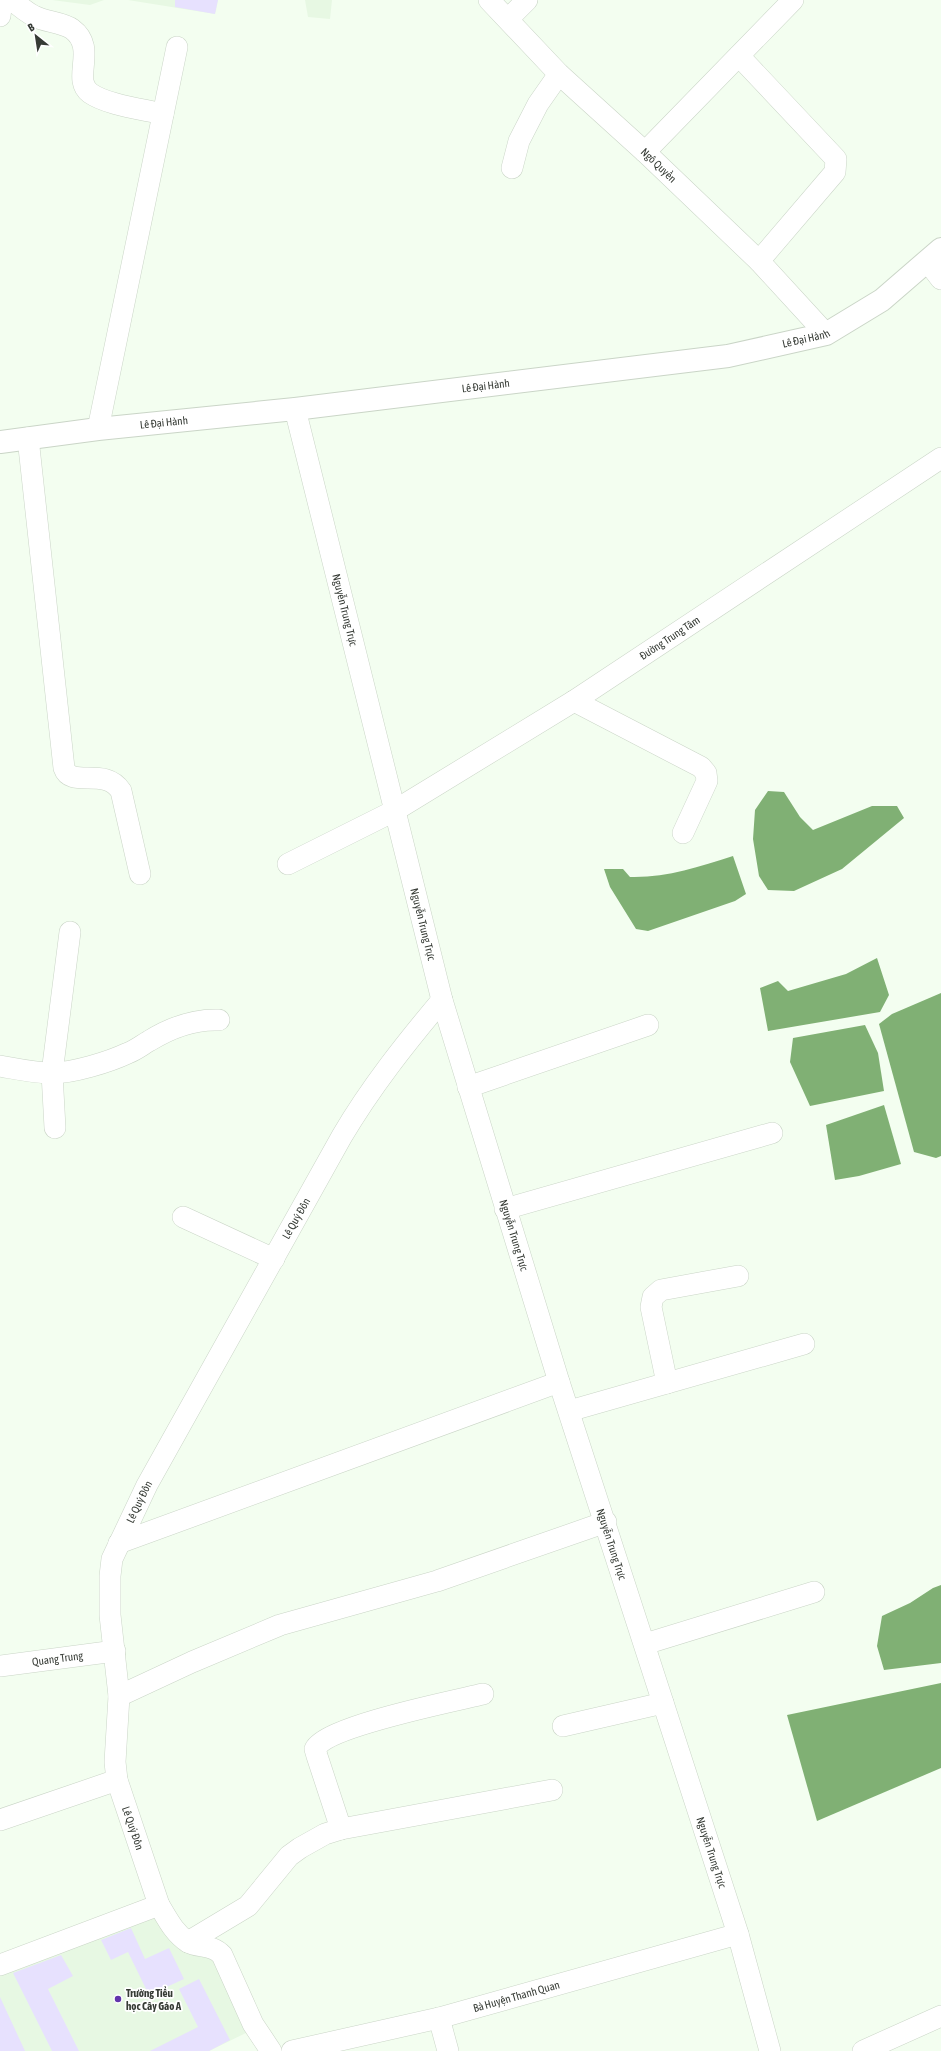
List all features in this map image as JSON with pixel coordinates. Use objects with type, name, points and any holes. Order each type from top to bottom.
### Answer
[{"type":"main road","name":"Lê Đại Hành","points":[[0,442],[98,429],[295,408],[728,356],[826,334],[882,300],[934,255]]},
{"type":"street","points":[[0,16],[2,0]]},
{"type":"street","points":[[12,0],[34,16],[72,29],[83,42],[85,54],[82,81],[88,92],[100,99],[163,114]]},
{"type":"street","name":"Ngô Quyền","points":[[489,0],[559,74],[645,152],[759,261],[826,334]]},
{"type":"street","points":[[508,19],[527,0]]},
{"type":"street","points":[[645,152],[793,0]]},
{"type":"street","points":[[98,429],[177,47]]},
{"type":"street","points":[[738,56],[836,159],[834,172],[759,261]]},
{"type":"street","points":[[512,168],[519,141],[538,104],[559,74]]},
{"type":"street","points":[[934,255],[941,279]]},
{"type":"street","name":"Nguyễn Trung Trực","points":[[295,408],[442,1000],[559,1382],[606,1522],[738,1934],[770,2051]]},
{"type":"street","points":[[28,438],[64,768],[66,773],[72,777],[107,779],[116,783],[121,791],[140,874]]},
{"type":"street","name":"Đường Trung Tâm","points":[[288,864],[394,811],[574,701],[941,458]]},
{"type":"street","points":[[574,701],[701,767],[706,773],[707,780],[683,833]]},
{"type":"street","points":[[55,1128],[52,1073],[70,932]]},
{"type":"street","name":"Lê Quý Đôn","points":[[188,1942],[172,1927],[159,1904],[117,1780],[115,1762],[119,1696],[110,1615],[110,1576],[112,1559],[147,1485],[364,1100],[395,1056],[442,1000]]},
{"type":"street","points":[[0,1066],[52,1073],[113,1060],[131,1052],[164,1033],[192,1023],[207,1020],[219,1020]]},
{"type":"street","points":[[468,1087],[648,1025]]},
{"type":"street","points":[[506,1209],[772,1133]]},
{"type":"street","points":[[183,1217],[274,1259]]},
{"type":"street","points":[[667,1383],[651,1307],[653,1297],[661,1290],[738,1276]]},
{"type":"street","points":[[569,1411],[804,1344]]},
{"type":"street","points":[[119,1543],[559,1382]]},
{"type":"street","points":[[119,1696],[192,1662],[280,1625],[438,1581],[606,1522]]},
{"type":"street","points":[[645,1644],[814,1592]]},
{"type":"street","name":"Quang Trung","points":[[0,1666],[115,1651]]},
{"type":"street","points":[[341,1829],[317,1756],[315,1749],[317,1745],[326,1739],[370,1721],[483,1694]]},
{"type":"street","points":[[563,1726],[663,1703]]},
{"type":"street","points":[[0,1820],[117,1780]]},
{"type":"street","points":[[188,1942],[248,1906],[289,1856],[300,1848],[326,1834],[341,1829],[552,1790]]},
{"type":"street","points":[[0,1965],[159,1904]]},
{"type":"street","name":"Bà Huyện Thanh Quan","points":[[292,2051],[439,2018],[738,1934]]},
{"type":"street","points":[[188,1942],[217,1949],[222,1955],[253,2024],[271,2051]]},
{"type":"street","points":[[863,2051],[941,2016]]},
{"type":"street","points":[[439,2018],[448,2051]]},
{"type":"shaded area","points":[[52,0],[104,0],[90,5]]},
{"type":"shaded area","points":[[128,0],[218,0],[215,14]]},
{"type":"shaded area","points":[[305,0],[332,0],[330,19],[308,17]]},
{"type":"shaded area","points":[[768,791],[784,792],[800,817],[813,830],[872,806],[897,806],[904,818],[842,869],[794,891],[768,890],[759,876],[753,839],[755,810]]},
{"type":"shaded area","points":[[733,856],[746,894],[735,901],[648,931],[636,929],[610,887],[604,869],[623,869],[630,877],[656,876],[682,871]]},
{"type":"shaded area","points":[[877,958],[889,995],[880,1012],[768,1031],[760,988],[778,981],[788,991],[846,974]]},
{"type":"shaded area","points":[[941,993],[941,1156],[936,1158],[914,1152],[879,1024],[892,1014]]},
{"type":"shaded area","points":[[865,1025],[878,1053],[884,1091],[810,1106],[790,1062],[793,1038]]},
{"type":"shaded area","points":[[884,1105],[901,1164],[859,1176],[835,1180],[826,1125]]},
{"type":"shaded area","points":[[941,1585],[941,1663],[884,1670],[877,1646],[882,1616],[910,1603],[933,1588]]},
{"type":"shaded area","points":[[941,1683],[941,1768],[817,1821],[787,1715]]},
{"type":"shaded area","name":"Trường Tiểu học Cây Gáo A","points":[[158,1915],[215,1956],[250,2031],[209,2051],[0,2051],[0,1976]]},
{"type":"building","points":[[175,0],[218,0],[215,14],[175,7]]},
{"type":"building","points":[[131,1928],[145,1959],[169,1948],[184,1979],[149,1995],[128,1952],[111,1960],[101,1940]]},
{"type":"building","points":[[61,1955],[73,1976],[48,1989],[79,2051],[52,2051],[13,1973]]},
{"type":"building","points":[[199,1979],[230,2040],[209,2051],[150,2051],[198,2027],[179,1989]]},
{"type":"building","points":[[0,1997],[25,2051],[0,2051]]},
{"type":"place","name":"Trường Tiểu học Cây Gáo A","points":[[118,1999]]}]
